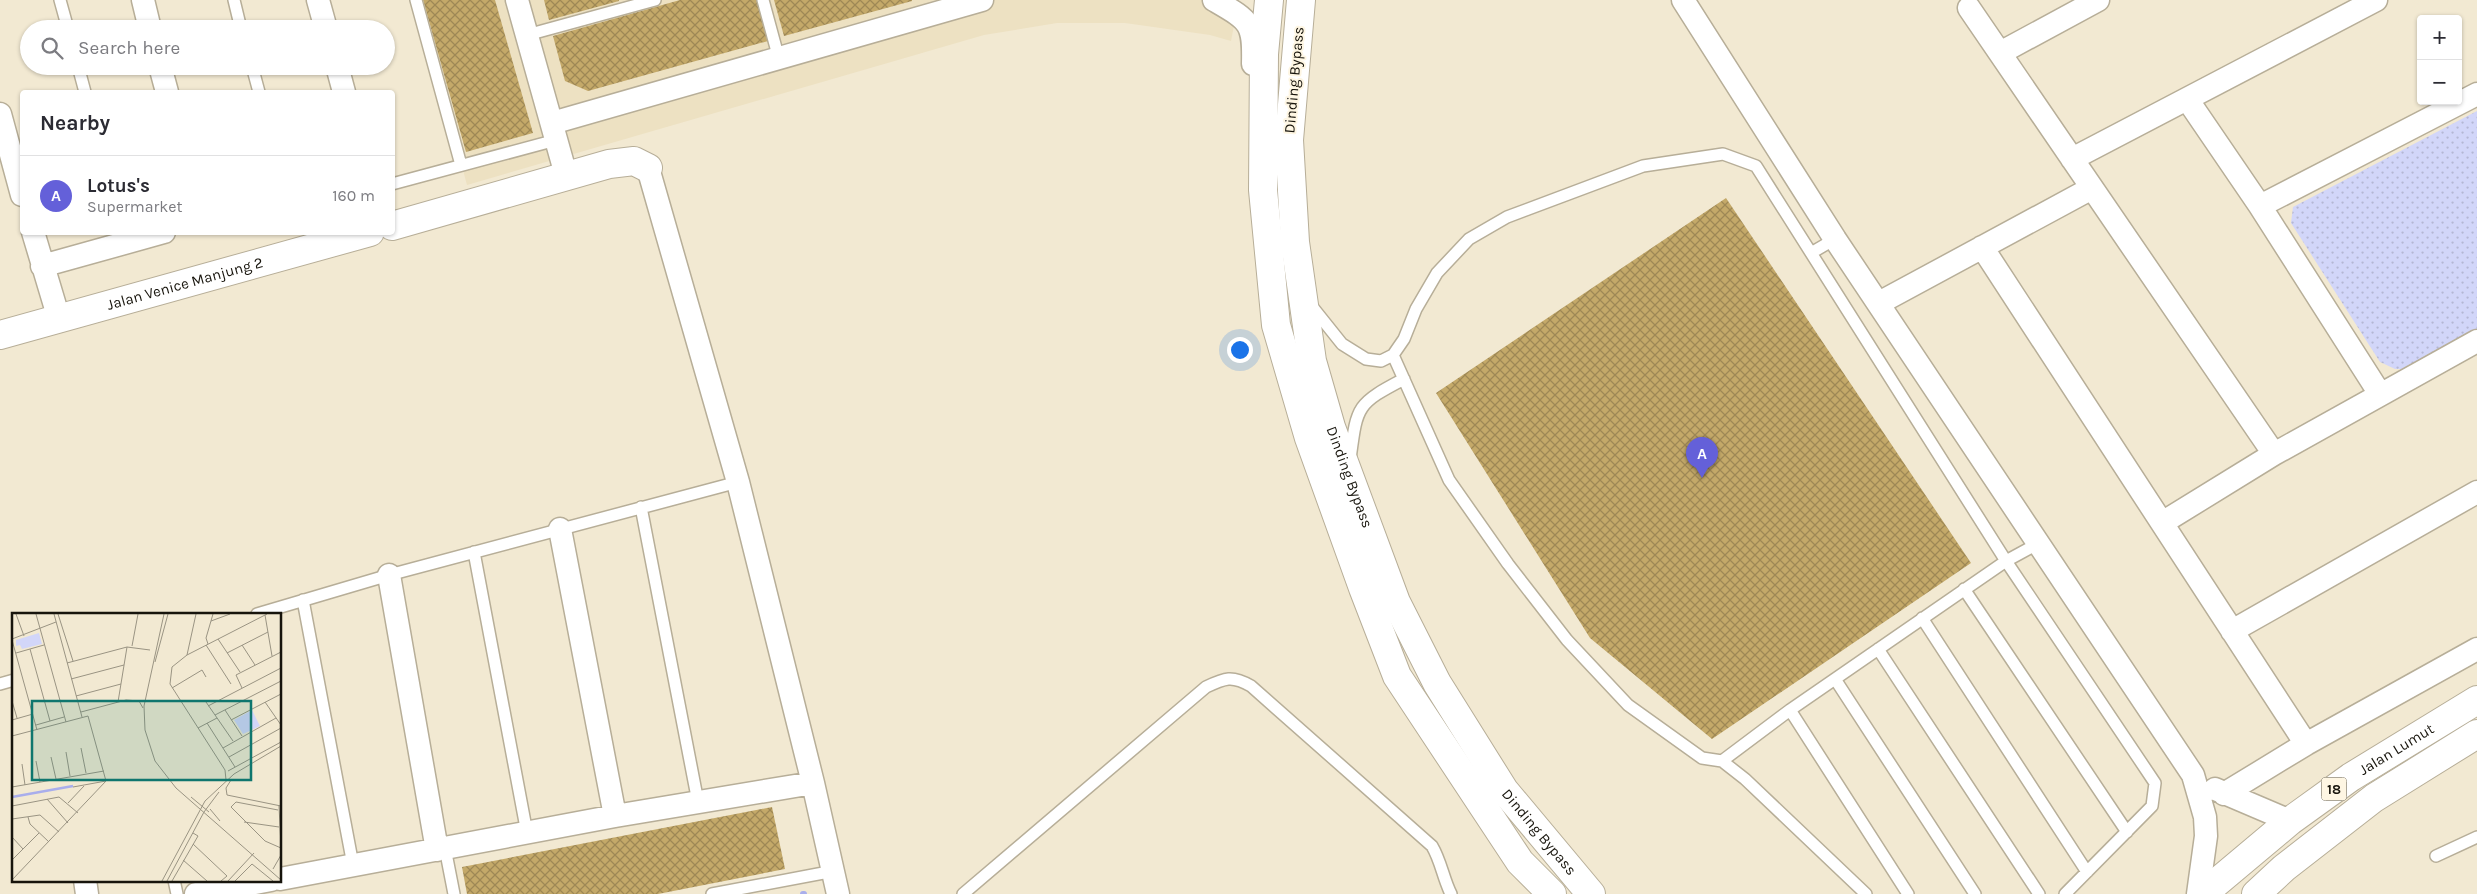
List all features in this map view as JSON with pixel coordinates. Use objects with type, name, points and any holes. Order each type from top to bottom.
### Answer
[{"type":"main road","name":"Dinding Bypass","points":[[1269,0],[1264,54],[1263,190],[1276,325],[1309,438],[1363,588],[1398,676],[1520,862],[1552,894]]},
{"type":"main road","name":"Dinding Bypass","points":[[1301,0],[1289,140],[1295,242],[1312,361],[1331,427],[1396,602],[1437,683],[1504,790],[1591,894]]},
{"type":"main road","points":[[395,225],[609,164],[634,161],[648,168]]},
{"type":"main road","name":"Jalan Venice Manjung 2","points":[[0,335],[359,235]]},
{"type":"main road","name":"Jalan Lumut","points":[[2202,894],[2290,821],[2351,777],[2477,700]]},
{"type":"main road","name":"Jalan Lumut","points":[[2256,894],[2284,868],[2374,798],[2477,734]]},
{"type":"street","points":[[143,0],[148,20]]},
{"type":"street","points":[[318,0],[324,20]]},
{"type":"street","points":[[517,0],[566,175]]},
{"type":"street","points":[[1214,0],[1239,14],[1252,29],[1254,49],[1252,123],[1263,190]]},
{"type":"street","points":[[1682,0],[1835,239],[2193,775],[2205,817],[2206,836],[2198,894]]},
{"type":"street","points":[[2000,53],[2098,0]]},
{"type":"street","points":[[2072,159],[2376,0]]},
{"type":"street","points":[[554,131],[779,59],[976,1]]},
{"type":"street","points":[[1969,8],[2274,454]]},
{"type":"street","points":[[162,75],[166,90]]},
{"type":"street","points":[[339,75],[343,90]]},
{"type":"street","points":[[2260,206],[2477,94]]},
{"type":"street","points":[[2187,99],[2260,206],[2380,394]]},
{"type":"street","points":[[0,114],[4,147],[20,190]]},
{"type":"street","points":[[648,168],[738,482],[813,783],[838,894]]},
{"type":"street","points":[[1879,303],[2092,188]]},
{"type":"street","points":[[34,235],[59,319]]},
{"type":"street","points":[[42,266],[125,238],[144,235]]},
{"type":"street","points":[[1982,247],[2306,744]]},
{"type":"street","points":[[2162,523],[2274,454],[2477,342]]},
{"type":"street","points":[[2232,631],[2477,492]]},
{"type":"street","points":[[560,529],[615,816]]},
{"type":"street","points":[[389,575],[441,849]]},
{"type":"street","points":[[2224,794],[2306,744],[2477,649]]},
{"type":"street","points":[[2193,775],[2224,794],[2290,821]]},
{"type":"street","points":[[281,879],[615,816],[813,783]]},
{"type":"street","points":[[196,894],[259,882]]},
{"type":"lane","points":[[60,0],[66,20]]},
{"type":"lane","points":[[234,0],[239,20]]},
{"type":"lane","points":[[416,0],[461,165]]},
{"type":"lane","points":[[527,35],[655,0]]},
{"type":"lane","points":[[763,0],[779,59]]},
{"type":"lane","points":[[80,75],[84,90]]},
{"type":"lane","points":[[254,75],[258,90]]},
{"type":"lane","points":[[395,183],[461,165],[554,131]]},
{"type":"lane","points":[[1301,292],[1342,344],[1352,353],[1366,359],[1381,361],[1393,355],[1404,339],[1416,309],[1437,273],[1469,239],[1507,218],[1643,166],[1723,154],[1756,166],[2006,561],[2155,783],[2152,806],[2065,894]]},
{"type":"lane","points":[[1811,253],[1835,239]]},
{"type":"lane","points":[[1393,355],[1449,480],[1508,564],[1567,640],[1628,705],[1702,758],[1722,761],[1745,779],[1866,894]]},
{"type":"lane","points":[[1348,474],[1354,425],[1360,408],[1372,396],[1404,379]]},
{"type":"lane","points":[[260,613],[389,575],[738,482]]},
{"type":"lane","points":[[641,507],[698,802]]},
{"type":"lane","points":[[1722,761],[1790,710],[1964,589],[2006,561],[2039,543]]},
{"type":"lane","points":[[474,552],[527,833]]},
{"type":"lane","points":[[1964,589],[2127,832]]},
{"type":"lane","points":[[303,600],[353,865]]},
{"type":"lane","points":[[1922,618],[2086,872]]},
{"type":"lane","points":[[1878,649],[2039,894]]},
{"type":"lane","points":[[963,894],[1206,687],[1223,679],[1238,678],[1251,686],[1432,846],[1439,858],[1446,884],[1451,894]]},
{"type":"lane","points":[[1835,679],[1975,894]]},
{"type":"lane","points":[[1790,710],[1908,894]]},
{"type":"lane","points":[[2436,856],[2477,837]]},
{"type":"lane","points":[[441,849],[454,894]]},
{"type":"lane","points":[[712,894],[834,871]]},
{"type":"shaded area","points":[[417,0],[1239,0],[1231,41],[1210,35],[1125,23],[1057,23],[984,35],[467,185]]},
{"type":"shaded area","points":[[2477,111],[2477,332],[2408,369],[2395,369],[2380,362],[2291,223],[2293,207]]},
{"type":"building","points":[[423,0],[495,0],[533,133],[466,152]]},
{"type":"building","points":[[544,0],[619,0],[619,1],[549,20]]},
{"type":"building","points":[[680,0],[757,0],[768,41],[588,91],[565,81],[553,36]]},
{"type":"building","points":[[774,0],[912,0],[912,1],[784,36]]},
{"type":"building","points":[[1726,198],[1971,563],[1712,739],[1590,638],[1436,393]]},
{"type":"building","points":[[772,807],[785,869],[658,894],[467,894],[462,867]]},
{"type":"place","name":"Lotus's","points":[[1702,478]]}]
